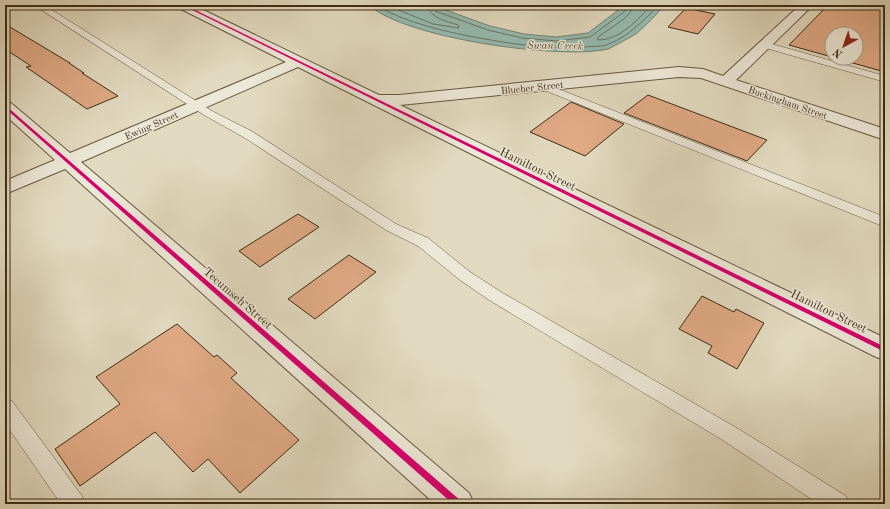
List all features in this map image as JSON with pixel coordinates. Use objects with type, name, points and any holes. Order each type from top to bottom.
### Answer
[{"type":"street","name":"Hamilton Street","points":[[183,5],[885,350]]},
{"type":"street","points":[[726,81],[807,5]]},
{"type":"street","name":"Ewing Street","points":[[5,188],[298,62]]},
{"type":"street","name":"Buckingham Street","points":[[691,72],[726,81],[885,135]]},
{"type":"street","name":"Blucher Street","points":[[374,98],[399,100],[691,72]]},
{"type":"street","name":"Tecumseh Street","points":[[5,106],[458,504]]},
{"type":"lane","points":[[38,5],[196,105],[249,135],[391,227],[422,242],[495,296],[728,433],[838,504]]},
{"type":"lane","points":[[764,45],[885,79]]},
{"type":"lane","points":[[543,86],[885,222]]},
{"type":"lane","points":[[5,406],[74,504]]},
{"type":"water","name":"Swan Creek","points":[[369,5],[432,5],[490,26],[524,34],[556,37],[588,33],[625,5],[665,5],[633,36],[608,49],[585,52],[521,49],[484,44],[447,36],[414,27],[387,17]]},
{"type":"building","points":[[828,5],[885,5],[885,72],[864,66],[864,26],[824,26],[824,55],[789,45]]},
{"type":"building","points":[[686,8],[715,14],[698,34],[668,27]]},
{"type":"building","points":[[5,24],[70,63],[84,73],[82,73],[118,96],[87,109],[26,67],[31,66],[5,49]]},
{"type":"building","points":[[648,95],[767,140],[747,161],[624,113]]},
{"type":"building","points":[[571,102],[624,124],[585,156],[530,132]]},
{"type":"building","points":[[298,214],[319,227],[260,267],[239,251]]},
{"type":"building","points":[[349,255],[376,272],[315,319],[288,299]]},
{"type":"building","points":[[702,296],[734,312],[736,309],[764,323],[737,369],[708,353],[712,346],[679,329]]},
{"type":"building","points":[[177,324],[214,357],[217,355],[237,373],[231,378],[299,440],[240,493],[208,459],[193,472],[155,432],[80,486],[55,449],[120,404],[96,377]]},
{"type":"cycle path","points":[[183,5],[885,350]]},
{"type":"cycle path","points":[[5,106],[458,504]]}]
